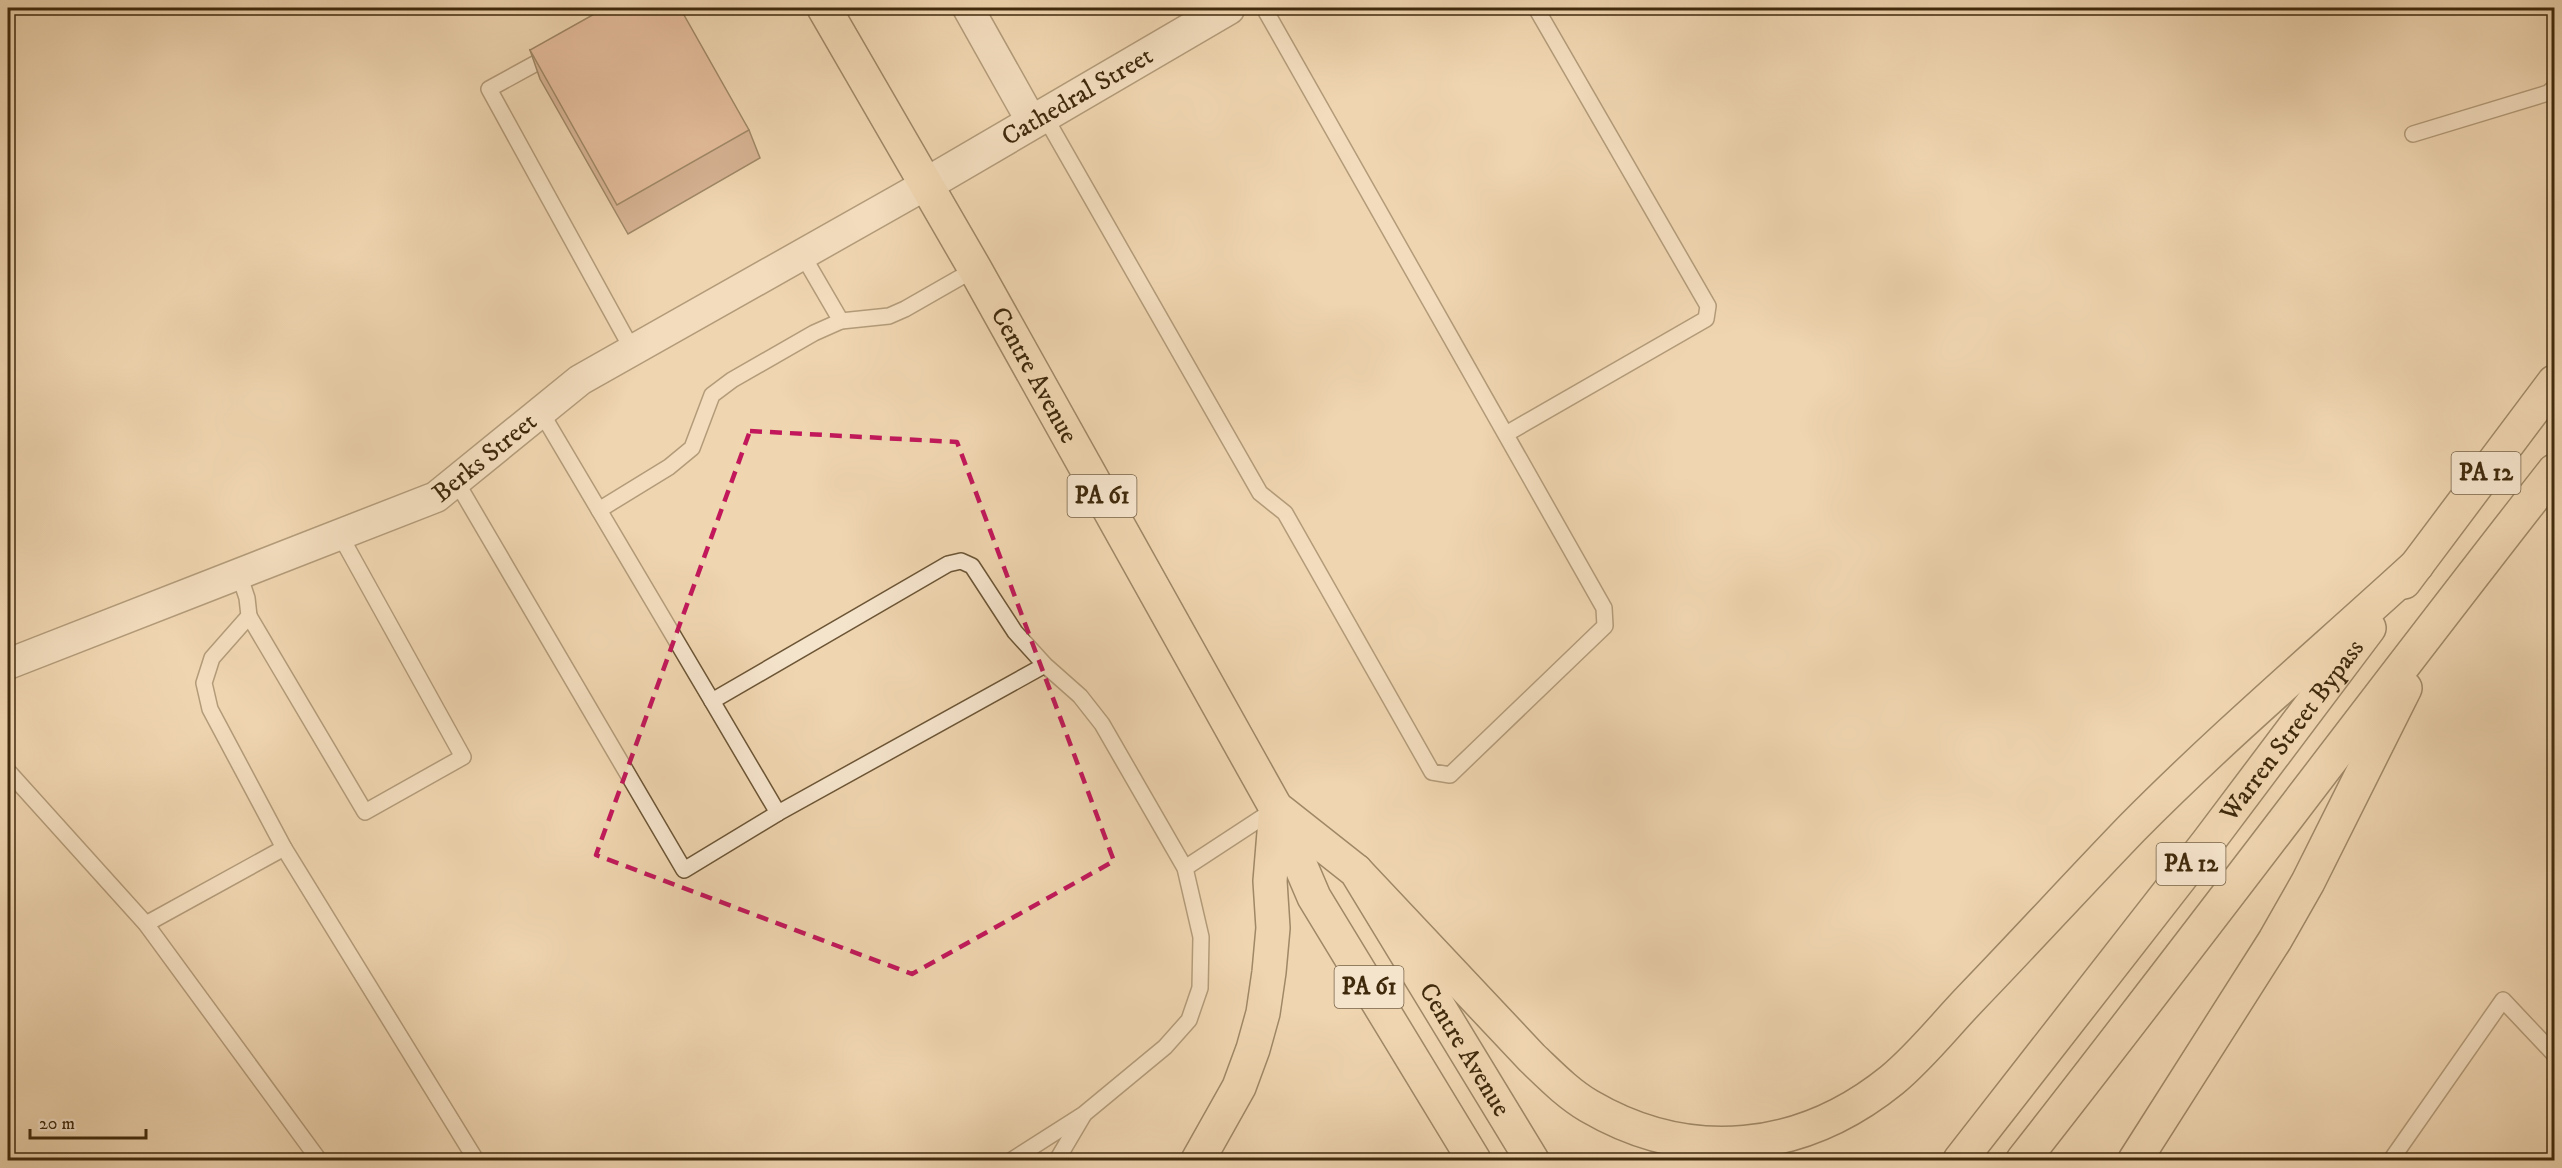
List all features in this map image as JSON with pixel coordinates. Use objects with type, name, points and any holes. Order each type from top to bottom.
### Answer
[{"type":"main road","name":"Centre Avenue","points":[[824,8],[927,184],[1276,808],[1314,897],[1474,1161]]},
{"type":"main road","name":"Warren Street Bypass","points":[[1960,1161],[2208,842],[2554,382]]},
{"type":"main road","name":"Warren Street Bypass","points":[[2023,1161],[2554,471]]},
{"type":"main road","points":[[1356,871],[1532,1058],[1559,1084],[1587,1105],[1624,1124],[1665,1136],[1702,1143],[1772,1140],[1801,1132],[1832,1119],[1892,1080],[2132,828],[2417,565]]},
{"type":"main road","points":[[2135,1161],[2275,940],[2308,882],[2442,614]]},
{"type":"main road","name":"Centre Avenue","points":[[1276,808],[1356,871],[1532,1161]]},
{"type":"main road","points":[[1198,1161],[1239,1087],[1263,1012],[1273,928],[1270,881],[1276,808]]},
{"type":"street","points":[[968,8],[1038,118]]},
{"type":"street","name":"Cathedral Street","points":[[927,184],[1228,8]]},
{"type":"street","name":"Berks Street","points":[[8,664],[436,497],[580,380],[927,184]]},
{"type":"lane","points":[[1038,118],[1260,493],[1285,513],[1432,772],[1450,775],[1605,626],[1604,608],[1264,8]]},
{"type":"lane","points":[[1506,434],[1706,318],[1708,306],[1536,8]]},
{"type":"lane","points":[[562,48],[489,89],[633,351]]},
{"type":"lane","points":[[2413,134],[2548,93],[2554,88]]},
{"type":"lane","points":[[802,254],[841,321]]},
{"type":"lane","points":[[599,510],[669,467],[692,448],[712,395],[732,380],[841,321],[889,316],[975,269]]},
{"type":"lane","points":[[541,412],[778,813]]},
{"type":"lane","points":[[456,481],[684,870],[778,813],[1045,665]]},
{"type":"lane","points":[[239,574],[247,598],[249,616],[365,812],[463,757],[340,535]]},
{"type":"lane","points":[[712,700],[948,564],[961,561],[972,566],[1015,632],[1045,665],[1080,696],[1102,724],[1185,868],[1201,937],[1200,988],[1189,1020],[1165,1047],[1084,1114],[1012,1161]]},
{"type":"lane","points":[[249,616],[212,658],[204,682],[210,709],[284,848],[476,1161]]},
{"type":"lane","points":[[8,771],[146,924],[319,1161]]},
{"type":"lane","points":[[1185,868],[1276,808]]},
{"type":"lane","points":[[146,924],[284,848]]},
{"type":"lane","points":[[2391,1161],[2503,1000],[2554,1054]]},
{"type":"lane","points":[[1057,1161],[1084,1114]]},
{"type":"highlighted area","points":[[750,431],[957,442],[1114,861],[912,974],[596,855]]},
{"type":"building","points":[[605,8],[680,8],[749,130],[617,205],[530,50]]}]
